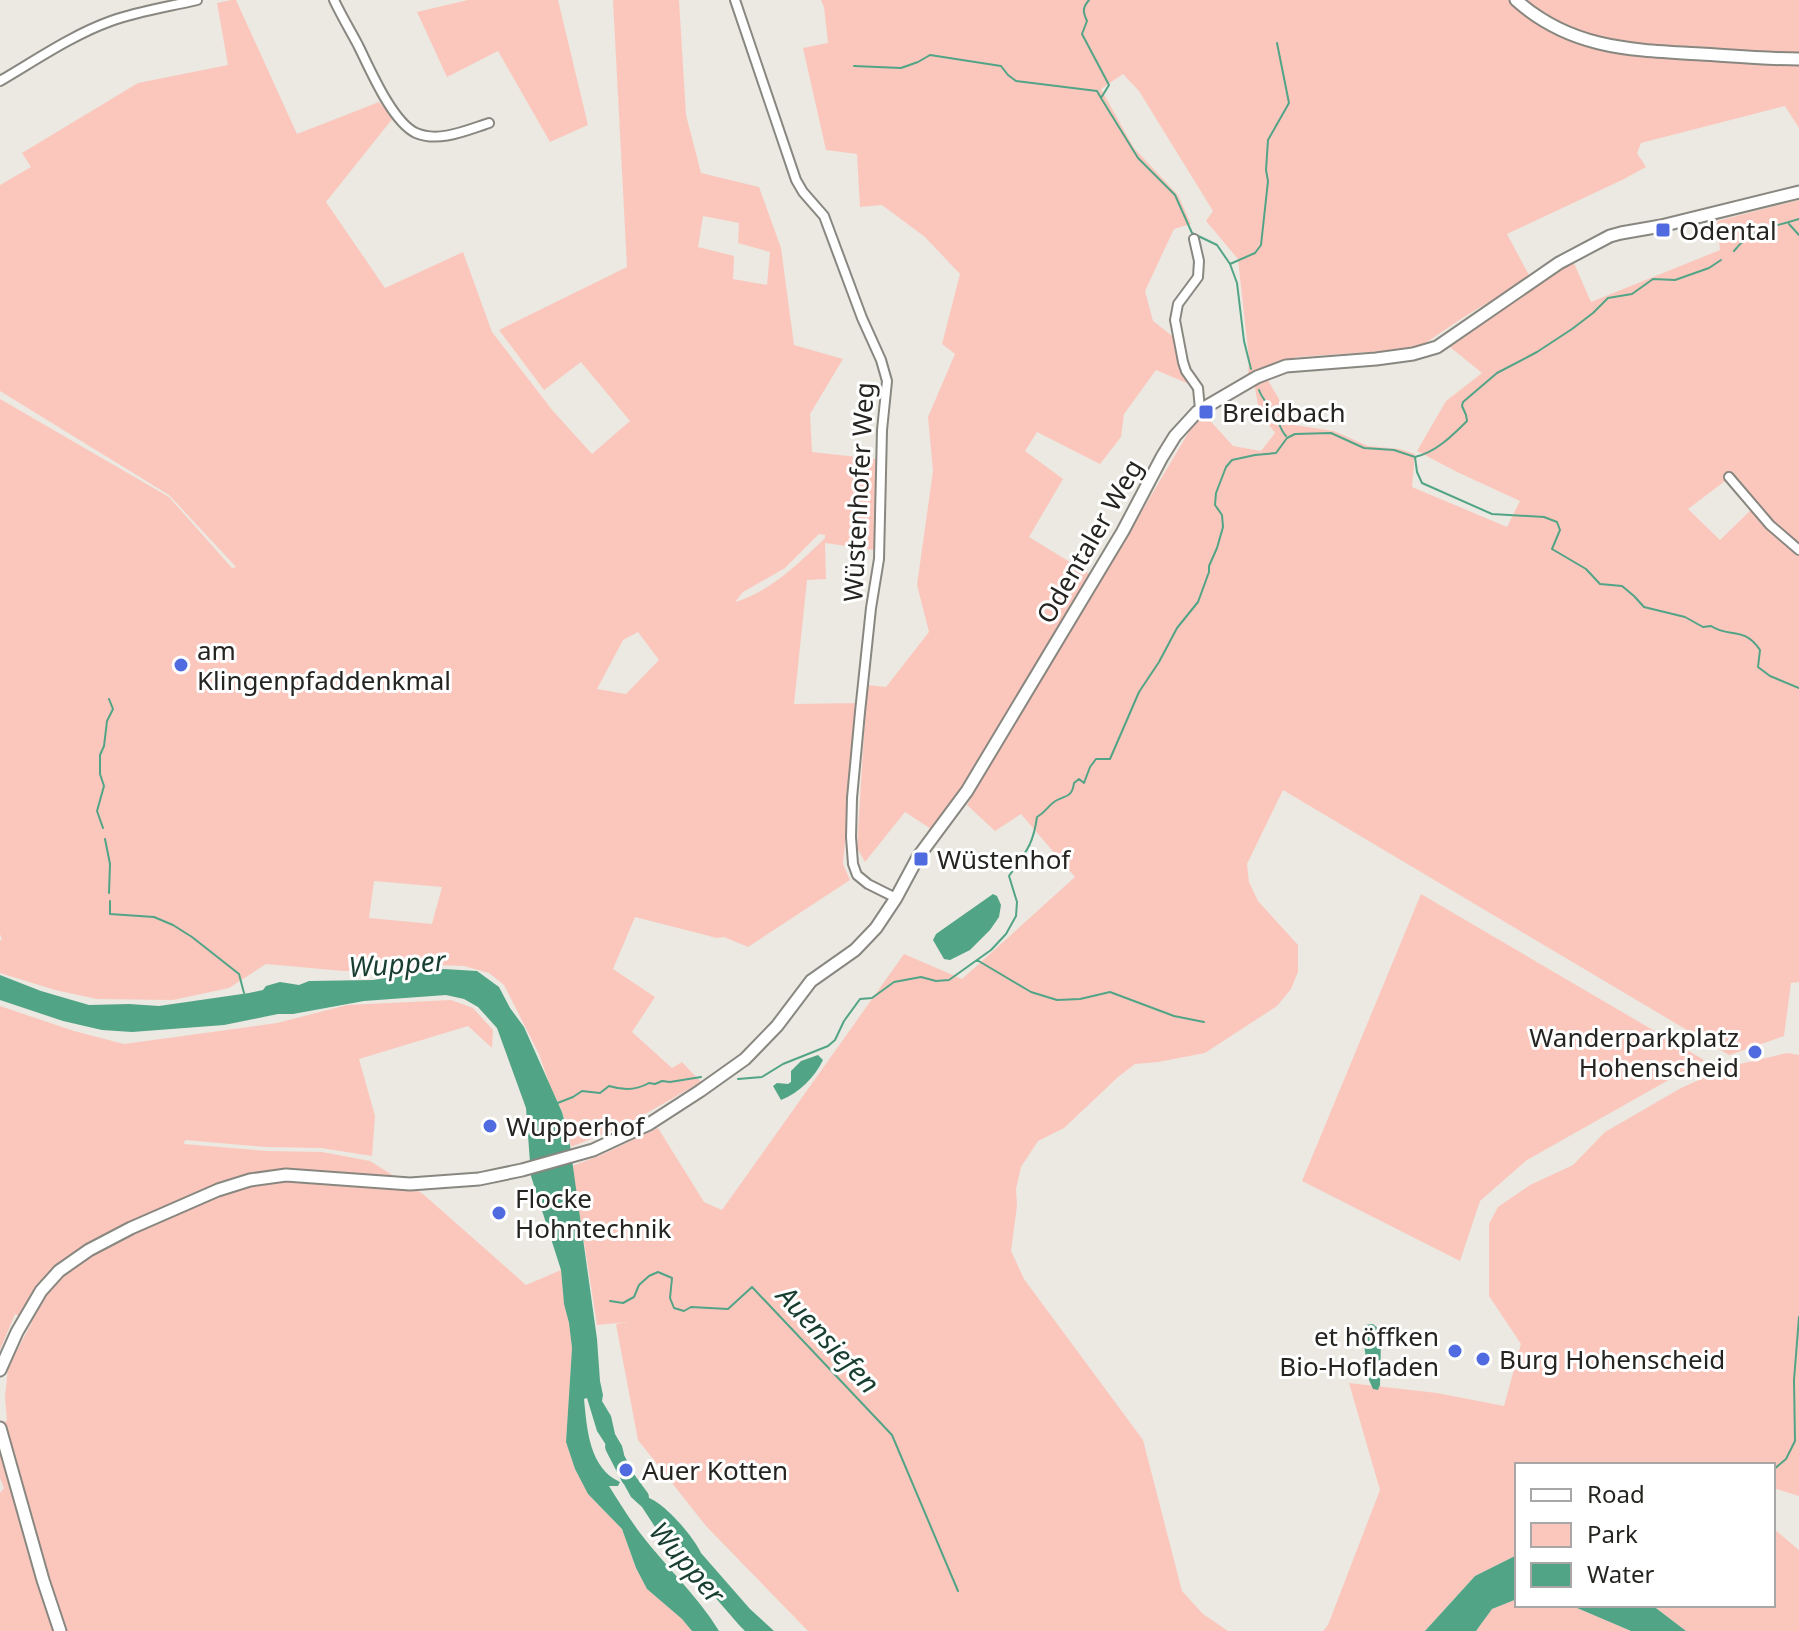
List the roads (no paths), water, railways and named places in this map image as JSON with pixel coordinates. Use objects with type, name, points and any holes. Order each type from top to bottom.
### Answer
[{"type":"main road","points":[[1516,0],[1557,29],[1602,45],[1799,59]]},
{"type":"main road","name":"Odentaler Weg","points":[[0,1370],[17,1332],[41,1291],[59,1271],[89,1250],[131,1228],[218,1190],[250,1180],[286,1175],[410,1184],[479,1179],[522,1170],[582,1153],[649,1124],[726,1074],[777,1026],[811,981],[867,939],[896,898],[918,857],[967,791],[1123,531],[1162,457],[1188,419],[1200,409],[1257,377],[1286,366],[1376,359],[1437,347],[1559,263],[1610,236],[1799,192]]},
{"type":"main road","points":[[0,1428],[60,1631]]},
{"type":"street","points":[[0,81],[103,24],[197,0]]},
{"type":"street","points":[[334,0],[383,97],[408,127],[416,133],[452,135],[489,123]]},
{"type":"street","name":"Wüstenhofer Weg","points":[[735,0],[796,180],[824,216],[887,381],[882,430],[879,559],[858,726],[851,837],[857,875],[896,898]]},
{"type":"street","points":[[1194,239],[1199,261],[1198,277],[1178,304],[1175,320],[1186,371],[1198,388],[1200,409]]},
{"type":"street","points":[[1729,477],[1770,525],[1799,550]]},
{"type":"water","points":[[993,894],[1001,905],[999,917],[990,930],[970,950],[950,960],[944,959],[933,940],[936,934]]},
{"type":"water","points":[[444,969],[477,971],[499,987],[524,1027],[562,1112],[569,1138],[597,1339],[602,1401],[622,1446],[622,1461],[617,1462],[597,1431],[587,1398],[584,1399],[592,1446],[602,1467],[620,1482],[618,1486],[609,1486],[632,1522],[719,1631],[692,1631],[647,1589],[622,1529],[588,1494],[575,1469],[566,1442],[572,1348],[561,1270],[531,1176],[526,1108],[497,1028],[478,1007],[464,999],[446,995],[364,1001],[224,1025],[132,1032],[102,1030],[63,1021],[0,1000],[0,975],[89,1005],[159,1006],[249,993],[280,982],[299,985],[309,981],[373,980]]},
{"type":"water","points":[[818,1055],[823,1060],[811,1078],[781,1100],[773,1086],[791,1082],[791,1071],[801,1061]]},
{"type":"water","points":[[1373,1324],[1381,1331],[1378,1390],[1373,1389],[1369,1380],[1362,1330],[1365,1325]]},
{"type":"water","name":"Wupper","points":[[633,1481],[643,1496],[659,1504],[676,1519],[750,1609],[774,1631],[745,1631],[739,1625],[631,1497],[625,1486]]},
{"type":"water","points":[[1515,1556],[1515,1600],[1492,1609],[1476,1631],[1425,1631],[1475,1576]]},
{"type":"water","points":[[1575,1607],[1655,1607],[1686,1631],[1631,1631]]},
{"type":"waterway","points":[[1089,0],[1084,8],[1087,21],[1082,34],[1109,85],[1101,98],[1138,158],[1175,195],[1192,233],[1217,245],[1230,264],[1237,283],[1244,341],[1251,369]]},
{"type":"waterway","points":[[1230,264],[1255,253],[1261,245],[1268,181],[1268,140],[1289,103],[1277,43]]},
{"type":"waterway","points":[[854,66],[901,68],[930,55],[1001,66],[1016,81],[1097,91],[1101,98]]},
{"type":"waterway","points":[[1734,251],[1756,232],[1799,219]]},
{"type":"waterway","points":[[1789,224],[1799,235]]},
{"type":"waterway","points":[[1415,457],[1437,447],[1467,421],[1463,402],[1497,373],[1572,329],[1608,298],[1632,294],[1653,279],[1675,280],[1709,268],[1721,260]]},
{"type":"waterway","points":[[1259,390],[1286,436]]},
{"type":"waterway","points":[[738,1079],[762,1077],[783,1064],[828,1046],[835,1040],[860,999],[872,998],[894,982],[921,977],[949,980],[991,950],[1006,934],[1016,916],[1017,902],[1009,876],[1031,842],[1037,817],[1069,794],[1079,779],[1084,783],[1096,759],[1110,759],[1139,692],[1177,628],[1198,602],[1223,527],[1222,515],[1215,505],[1226,467],[1232,460],[1276,453],[1287,438],[1295,434],[1331,433],[1364,448],[1394,450],[1415,457],[1422,483],[1492,514],[1544,517],[1557,522],[1560,530],[1552,549],[1586,569],[1600,584],[1622,586],[1644,607],[1748,638],[1760,650],[1758,667],[1770,676],[1799,688]]},
{"type":"waterway","points":[[103,828],[97,811],[104,786],[100,774],[100,755],[107,721],[113,709],[109,699]]},
{"type":"waterway","points":[[105,839],[110,864],[109,893]]},
{"type":"waterway","points":[[110,901],[110,914],[154,917],[192,937],[239,974],[244,993]]},
{"type":"waterway","points":[[977,960],[1031,992],[1057,1000],[1080,999],[1110,992],[1174,1016],[1204,1022]]},
{"type":"waterway","points":[[555,1104],[582,1091],[600,1093],[609,1086],[629,1089],[649,1083],[701,1077]]},
{"type":"waterway","name":"Auensiefen","points":[[610,1301],[623,1303],[634,1297],[639,1285],[658,1272],[672,1278],[670,1298],[674,1308],[684,1311],[691,1307],[728,1309],[752,1287],[892,1435],[958,1591]]},
{"type":"waterway","points":[[1775,1468],[1786,1459],[1795,1441],[1794,1380],[1799,1317]]},
{"type":"waterway","points":[[612,1447],[642,1497]]},
{"type":"place","name":"Odental","points":[[1663,230]]},
{"type":"place","name":"Breidbach","points":[[1206,412]]},
{"type":"place","name":"am Klingenpfaddenkmal","points":[[181,665]]},
{"type":"place","name":"Wüstenhof","points":[[921,859]]},
{"type":"place","name":"Wanderparkplatz Hohenscheid","points":[[1755,1052]]},
{"type":"place","name":"Wupperhof","points":[[490,1126]]},
{"type":"place","name":"Flocke Hohntechnik","points":[[499,1213]]},
{"type":"place","name":"et höffken Bio-Hofladen","points":[[1455,1351]]},
{"type":"place","name":"Burg Hohenscheid","points":[[1483,1359]]},
{"type":"place","name":"Auer Kotten","points":[[626,1470]]}]
